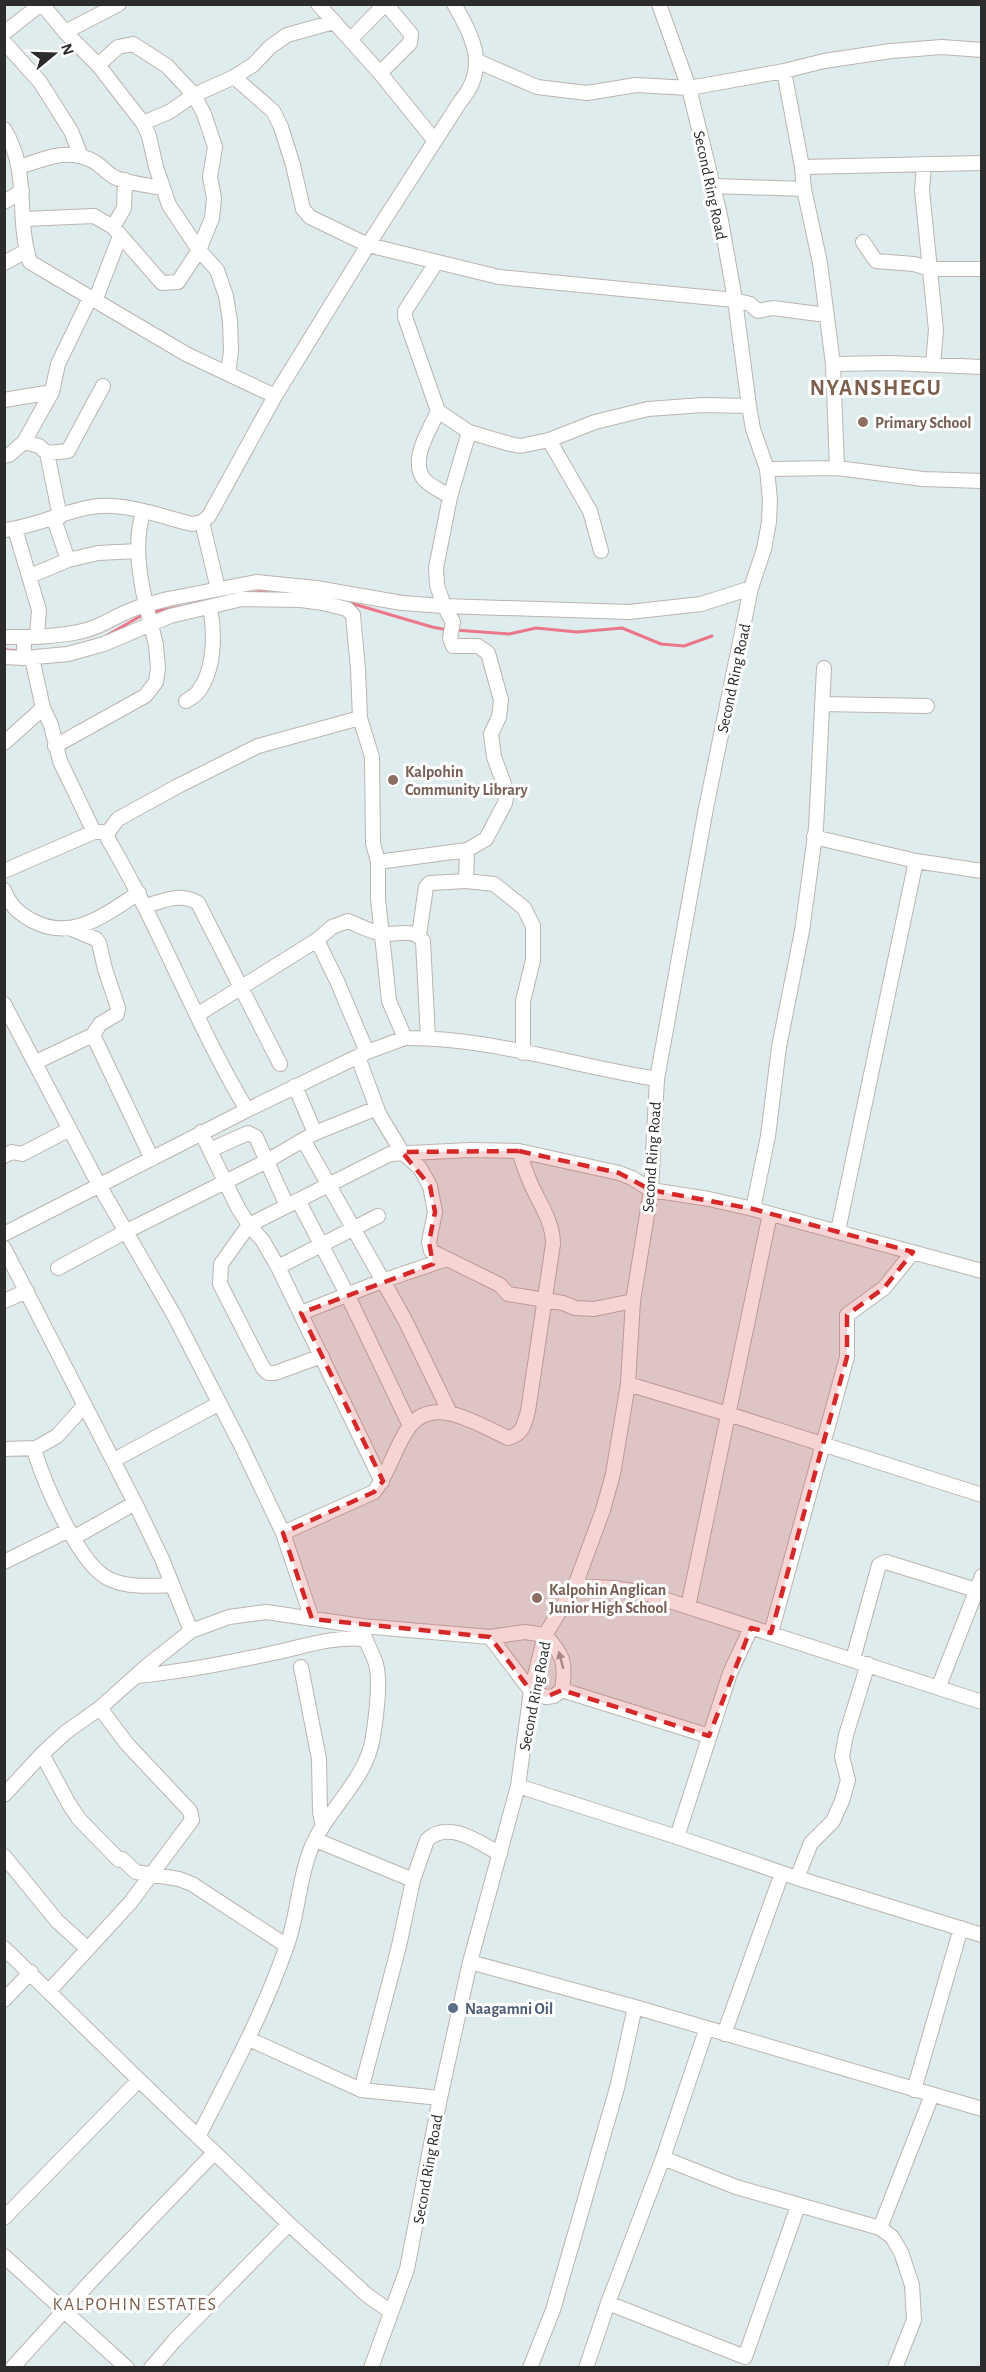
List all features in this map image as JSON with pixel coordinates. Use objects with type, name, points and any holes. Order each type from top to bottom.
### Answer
[{"type":"street","points":[[4,33],[41,4],[98,65],[143,123],[149,136],[163,188],[177,218],[199,250],[217,270],[226,296],[231,341],[228,374]]},
{"type":"street","points":[[65,32],[119,4]]},
{"type":"street","points":[[318,4],[380,73],[435,141]]},
{"type":"street","points":[[350,40],[386,4],[411,34],[410,43],[380,73]]},
{"type":"street","points":[[247,1110],[197,1015],[139,893],[60,761],[51,725],[43,708],[28,648],[39,610],[30,576],[10,530],[86,508],[110,506],[192,524],[202,522],[209,516],[275,396],[368,245],[476,79],[477,61],[463,19],[454,4]]},
{"type":"street","name":"Second Ring Road","points":[[371,2367],[407,2269],[440,2098],[470,1962],[518,1786],[531,1691],[544,1635],[575,1586],[603,1510],[613,1474],[628,1384],[633,1301],[651,1190],[657,1079],[706,808],[751,588],[764,549],[769,522],[770,500],[767,469],[753,429],[735,300],[713,186],[689,88],[659,4]]},
{"type":"street","points":[[143,123],[169,112],[194,95],[234,77],[253,65],[270,47],[287,35],[334,22]]},
{"type":"street","points":[[4,42],[40,82],[70,131],[81,156]]},
{"type":"street","points":[[24,219],[94,216],[116,231],[162,283],[178,282],[199,250],[214,208],[210,177],[214,147],[204,114],[194,95],[167,66],[133,44],[118,47],[98,65]]},
{"type":"street","points":[[477,61],[550,90],[587,93],[636,86],[689,88],[784,71],[824,61],[891,51],[942,47],[981,50]]},
{"type":"street","points":[[784,71],[804,189],[820,263],[833,364],[837,468]]},
{"type":"street","points":[[234,77],[273,111],[293,165],[303,209],[310,217],[368,245],[436,263],[516,279],[735,300],[750,304],[758,311],[773,308],[826,315]]},
{"type":"street","points":[[4,129],[14,145],[20,167],[26,251],[30,262],[186,354],[275,396]]},
{"type":"street","points":[[20,167],[56,154],[81,156],[96,162],[114,177],[163,188]]},
{"type":"street","points":[[802,167],[981,163]]},
{"type":"street","points":[[924,164],[922,190],[936,330],[933,364]]},
{"type":"street","points":[[4,456],[9,455],[24,442],[52,392],[58,364],[92,299],[124,208],[125,180]]},
{"type":"street","points":[[713,186],[804,189]]},
{"type":"street","points":[[4,202],[22,191]]},
{"type":"street","points":[[863,242],[876,261],[914,264],[930,269],[981,269]]},
{"type":"street","points":[[4,263],[26,251]]},
{"type":"street","points":[[436,263],[405,310],[405,317],[438,411],[469,432],[520,446],[549,440],[594,422],[637,411],[703,405],[749,406]]},
{"type":"street","points":[[833,364],[933,364],[981,367]]},
{"type":"street","points":[[47,453],[68,451],[103,386]]},
{"type":"street","points":[[4,400],[52,392]]},
{"type":"street","points":[[438,411],[420,454],[419,468],[424,480],[450,496]]},
{"type":"street","points":[[378,862],[467,850],[486,839],[506,803],[507,792],[494,757],[491,734],[499,717],[501,700],[488,654],[478,646],[453,646],[450,638],[453,622],[444,606],[437,585],[436,568],[450,496],[469,432]]},
{"type":"street","points":[[549,440],[590,511],[602,551]]},
{"type":"street","points":[[24,442],[39,446],[47,453],[57,518],[68,560]]},
{"type":"street","points":[[767,469],[837,468],[923,479],[981,481]]},
{"type":"street","points":[[55,746],[145,696],[156,682],[158,668],[139,578],[139,525],[143,512]]},
{"type":"street","points":[[202,522],[218,589]]},
{"type":"street","points":[[30,576],[68,560],[98,553],[138,550]]},
{"type":"street","points":[[4,637],[28,648],[68,654],[104,644],[148,613],[218,589],[256,582],[325,596],[402,603],[629,612],[701,604],[751,588]]},
{"type":"street","points":[[4,657],[102,624],[124,611],[170,616],[242,599],[325,596],[347,609],[353,615],[360,718],[372,757],[374,843],[378,862],[381,934],[389,1001],[405,1038]]},
{"type":"street","points":[[186,701],[198,693],[213,650],[213,624],[210,607]]},
{"type":"street","points":[[753,1209],[768,1136],[779,1047],[801,931],[814,837],[824,668]]},
{"type":"street","points":[[822,704],[927,706]]},
{"type":"street","points":[[4,742],[43,708]]},
{"type":"street","points":[[4,871],[101,832],[137,807],[258,746],[360,718]]},
{"type":"street","points":[[814,837],[916,861],[981,871]]},
{"type":"street","points":[[466,881],[467,850]]},
{"type":"street","points":[[838,1231],[916,861]]},
{"type":"street","points":[[428,1038],[423,941],[419,934],[426,887],[430,883],[466,881],[494,884],[524,908],[533,926],[533,960],[523,1001],[523,1053]]},
{"type":"street","points":[[4,890],[11,906],[22,915],[39,925],[57,930],[72,929],[98,918],[139,893]]},
{"type":"street","points":[[145,906],[179,897],[190,898],[198,903],[280,1064]]},
{"type":"street","points":[[197,1015],[317,940],[332,927],[348,921],[381,934],[419,934]]},
{"type":"street","points":[[36,1062],[93,1035],[100,1024],[117,1014],[118,1008],[99,943],[96,939],[72,929]]},
{"type":"street","points":[[317,940],[337,981],[363,1055],[377,1108],[402,1152],[420,1168],[429,1186],[435,1212],[429,1242],[431,1251],[500,1285],[508,1294],[545,1302],[563,1303],[576,1308],[594,1309],[633,1301]]},
{"type":"street","points":[[4,1004],[99,1185],[174,1315],[241,1445],[283,1533],[312,1620]]},
{"type":"street","points":[[93,1035],[152,1159]]},
{"type":"street","points":[[4,1234],[295,1086],[405,1038],[428,1038],[523,1053],[657,1079]]},
{"type":"street","points":[[295,1086],[309,1137],[327,1185],[405,1320],[450,1413]]},
{"type":"street","points":[[58,1268],[267,1161],[309,1137],[377,1108]]},
{"type":"street","points":[[4,1156],[12,1152],[22,1154],[70,1129]]},
{"type":"street","points":[[201,1132],[249,1225],[263,1241],[278,1267],[382,1482]]},
{"type":"street","points":[[210,1150],[249,1133],[256,1137],[267,1161],[292,1203],[322,1245],[410,1426]]},
{"type":"street","points":[[322,1356],[276,1373],[268,1373],[263,1368],[220,1284],[221,1264],[249,1225],[376,1160],[402,1152],[470,1150],[519,1152],[619,1173],[633,1178],[651,1190],[753,1209],[981,1272]]},
{"type":"street","points":[[283,1533],[374,1492],[382,1482],[410,1426],[422,1415],[431,1412],[450,1413],[508,1438],[517,1436],[522,1431],[528,1411],[553,1233],[519,1152]]},
{"type":"street","points":[[688,1607],[770,1214]]},
{"type":"street","points":[[278,1267],[378,1216]]},
{"type":"street","points":[[4,1248],[135,1503],[191,1631]]},
{"type":"street","points":[[771,1633],[847,1357],[847,1315],[884,1288],[913,1252]]},
{"type":"street","points":[[301,1313],[382,1281],[447,1259]]},
{"type":"street","points":[[4,1301],[27,1291]]},
{"type":"street","points":[[628,1384],[981,1495]]},
{"type":"street","points":[[114,1460],[218,1404]]},
{"type":"street","points":[[4,1449],[36,1448],[57,1436],[85,1405]]},
{"type":"street","points":[[36,1448],[35,1453],[45,1480],[72,1534],[93,1568],[110,1580],[146,1587],[172,1585]]},
{"type":"street","points":[[4,1562],[72,1534],[135,1503]]},
{"type":"street","points":[[853,1659],[879,1565],[882,1562],[976,1590]]},
{"type":"street","points":[[939,1686],[981,1576]]},
{"type":"street","points":[[575,1586],[614,1588],[645,1593],[751,1629],[771,1633],[939,1686],[981,1702]]},
{"type":"street","points":[[4,1795],[66,1732],[100,1708],[148,1665],[191,1631],[229,1617],[266,1612],[312,1620],[363,1633],[490,1636],[525,1632],[544,1635],[563,1657],[562,1690]]},
{"type":"street","points":[[677,1837],[730,1673],[751,1629]]},
{"type":"street","points":[[136,1676],[165,1674],[318,1642],[352,1638],[363,1633]]},
{"type":"street","points":[[198,2137],[249,2039],[287,1946],[304,1872],[316,1840],[323,1826],[363,1770],[373,1737],[378,1678],[376,1665],[363,1633]]},
{"type":"street","points":[[490,1636],[531,1691],[546,1697],[562,1690],[709,1736]]},
{"type":"street","points":[[797,1878],[811,1843],[833,1821],[842,1801],[848,1780],[842,1757],[846,1735],[868,1664]]},
{"type":"street","points":[[301,1667],[319,1759],[320,1812],[323,1826]]},
{"type":"street","points":[[50,1990],[154,1874],[192,1820],[193,1815],[127,1744],[100,1708]]},
{"type":"street","points":[[42,1754],[69,1804],[92,1833],[119,1860],[122,1859],[136,1872],[154,1874],[192,1884],[287,1946]]},
{"type":"street","points":[[518,1786],[797,1878],[981,1935]]},
{"type":"street","points":[[361,2090],[399,1946],[413,1880],[427,1840],[432,1835],[442,1832],[468,1836],[500,1854]]},
{"type":"street","points":[[316,1840],[413,1880]]},
{"type":"street","points":[[4,1856],[57,1922],[88,1949]]},
{"type":"street","points":[[724,2034],[782,1873]]},
{"type":"street","points":[[914,2090],[961,1928]]},
{"type":"street","points":[[4,1948],[50,1990],[139,2080],[289,2224],[367,2295],[391,2312]]},
{"type":"street","points":[[470,1962],[635,2007],[706,2030],[981,2109]]},
{"type":"street","points":[[4,2000],[31,1972]]},
{"type":"street","points":[[530,2367],[553,2310],[617,2088],[635,2007]]},
{"type":"street","points":[[586,2367],[663,2158],[706,2030]]},
{"type":"street","points":[[249,2039],[361,2090],[440,2098]]},
{"type":"street","points":[[4,2218],[139,2080]]},
{"type":"street","points":[[880,2228],[932,2095]]},
{"type":"street","points":[[12,2367],[64,2309],[214,2152]]},
{"type":"street","points":[[663,2158],[736,2187],[880,2228],[892,2237],[901,2252],[912,2285],[914,2320],[895,2367]]},
{"type":"street","points":[[608,2303],[743,2362],[798,2206]]},
{"type":"street","points":[[152,2367],[175,2340],[289,2224]]},
{"type":"street","points":[[4,2256],[127,2367]]},
{"type":"highlighted area","points":[[519,1151],[619,1173],[651,1190],[753,1209],[913,1252],[884,1288],[847,1315],[847,1357],[771,1633],[751,1628],[709,1736],[562,1690],[546,1697],[531,1691],[490,1637],[312,1619],[283,1533],[374,1492],[383,1481],[301,1313],[433,1264],[429,1242],[435,1212],[430,1186],[402,1152]]},
{"type":"waterway","points":[[253,593],[274,589]]},
{"type":"waterway","points":[[330,597],[448,630]]},
{"type":"waterway","points":[[153,612],[179,607]]},
{"type":"waterway","points":[[106,636],[144,614]]},
{"type":"waterway","points":[[455,630],[509,634],[536,628],[577,632],[622,628],[661,644],[684,646],[712,636]]},
{"type":"waterway","points":[[6,650],[21,651]]},
{"type":"place","name":"Primary School","points":[[863,422]]},
{"type":"place","name":"Kalpohin Community Library","points":[[393,780]]},
{"type":"place","name":"Kalpohin Anglican Junior High School","points":[[537,1598]]},
{"type":"place","name":"Naagamni Oil","points":[[453,2008]]},
{"type":"district","name":"NYANSHEGU","points":[[876,387]]},
{"type":"district","name":"KALPOHIN ESTATES","points":[[135,2304]]}]
